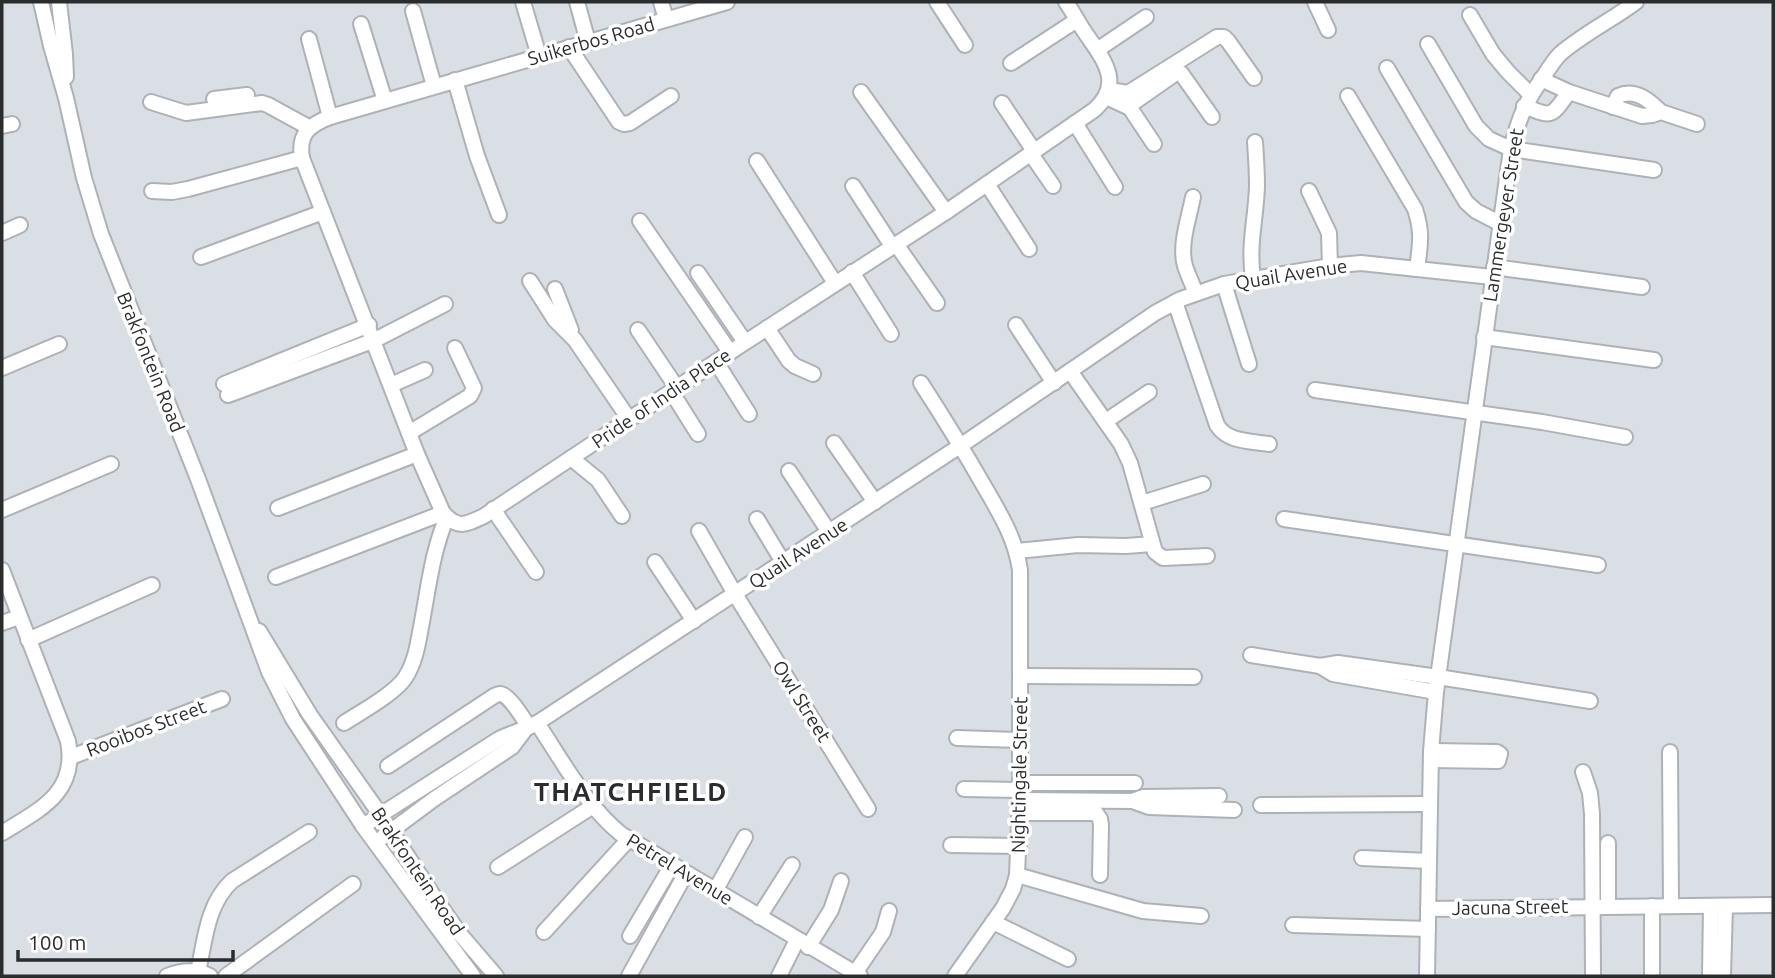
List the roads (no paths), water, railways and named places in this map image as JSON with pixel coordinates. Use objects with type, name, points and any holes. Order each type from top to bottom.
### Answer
[{"type":"street","name":"Brakfontein Road","points":[[41,2],[101,234],[198,479],[261,653],[283,701],[306,740],[363,826],[473,976]]},
{"type":"street","name":"Brakfontein Road","points":[[59,2],[65,54],[66,97]]},
{"type":"street","points":[[523,2],[539,56]]},
{"type":"street","points":[[578,2],[589,42]]},
{"type":"street","points":[[661,2],[666,19]]},
{"type":"street","name":"Suikerbos Road","points":[[320,122],[444,83],[727,2]]},
{"type":"street","points":[[937,2],[965,46]]},
{"type":"street","points":[[1315,2],[1328,30]]},
{"type":"street","name":"Lammergeyer Street","points":[[1427,976],[1431,756],[1437,684],[1511,149],[1518,120],[1528,100],[1560,55],[1636,2]]},
{"type":"street","points":[[412,11],[477,156],[499,215]]},
{"type":"street","points":[[1013,66],[1076,12],[1105,61],[1110,75],[1108,94]]},
{"type":"street","points":[[1470,15],[1493,54],[1528,100],[1545,114],[1556,110],[1569,92]]},
{"type":"street","points":[[1097,50],[1146,17]]},
{"type":"street","points":[[361,24],[384,101]]},
{"type":"street","points":[[428,29],[444,83]]},
{"type":"street","points":[[1132,97],[1217,37],[1224,37],[1228,41],[1254,78]]},
{"type":"street","points":[[309,39],[320,122]]},
{"type":"street","points":[[1428,44],[1476,126],[1489,139],[1511,149],[1654,170]]},
{"type":"street","points":[[569,47],[619,122],[630,123],[671,96]]},
{"type":"street","points":[[1387,68],[1466,202],[1476,211],[1501,224]]},
{"type":"street","points":[[1108,94],[1132,97],[1176,73],[1181,73],[1212,117]]},
{"type":"street","points":[[1541,79],[1613,107],[1618,96],[1636,93],[1661,112],[1698,124]]},
{"type":"street","points":[[861,92],[946,212]]},
{"type":"street","points":[[1108,94],[1130,108],[1158,143],[1132,97]]},
{"type":"street","name":"Pride of India Place","points":[[445,515],[456,524],[465,524],[484,516],[946,212],[1094,110],[1105,101],[1108,94]]},
{"type":"street","points":[[214,99],[267,95],[320,122]]},
{"type":"street","points":[[1348,96],[1415,209],[1420,226],[1418,269]]},
{"type":"street","points":[[150,102],[186,113],[262,103],[320,122]]},
{"type":"street","points":[[1002,103],[1053,186]]},
{"type":"street","points":[[320,122],[302,138],[302,155],[417,454],[445,515],[412,664],[396,688],[344,723]]},
{"type":"street","points":[[1075,123],[1115,187]]},
{"type":"street","points":[[1253,279],[1250,261],[1257,188],[1255,142]]},
{"type":"street","points":[[152,191],[188,189],[302,155]]},
{"type":"street","points":[[757,161],[835,283]]},
{"type":"street","points":[[987,184],[1029,249]]},
{"type":"street","points":[[853,186],[934,285]]},
{"type":"street","points":[[1309,191],[1329,233],[1330,265]]},
{"type":"street","points":[[1193,197],[1183,255],[1196,293]]},
{"type":"street","points":[[201,257],[323,212]]},
{"type":"street","points":[[640,221],[738,347]]},
{"type":"street","points":[[2,233],[20,225]]},
{"type":"street","points":[[667,243],[738,347]]},
{"type":"street","points":[[897,243],[937,303]]},
{"type":"street","name":"Quail Avenue","points":[[363,826],[499,739],[530,727],[830,532],[1154,313],[1196,293],[1224,284],[1330,265],[1362,263],[1418,269],[1493,272],[1642,287]]},
{"type":"street","points":[[852,272],[891,334]]},
{"type":"street","points":[[698,273],[738,347]]},
{"type":"street","points":[[530,281],[555,320],[575,340],[629,419]]},
{"type":"street","points":[[1224,284],[1248,363]]},
{"type":"street","points":[[555,289],[575,340]]},
{"type":"street","points":[[1175,302],[1222,433],[1269,444]]},
{"type":"street","points":[[369,325],[226,389],[374,340],[445,304]]},
{"type":"street","points":[[1016,325],[1079,397],[1106,438]]},
{"type":"street","points":[[767,328],[789,361],[813,374]]},
{"type":"street","points":[[638,330],[698,434]]},
{"type":"street","points":[[1484,337],[1654,360]]},
{"type":"street","points":[[2,368],[59,344]]},
{"type":"street","points":[[409,433],[470,396],[474,388],[455,348]]},
{"type":"street","points":[[716,362],[749,414]]},
{"type":"street","points":[[391,386],[425,370]]},
{"type":"street","points":[[1061,378],[1106,421],[1126,454],[1155,552],[1163,558],[1208,556]]},
{"type":"street","name":"Nightingale Street","points":[[921,383],[961,445],[1009,530],[1017,551],[1020,570],[1020,796],[1017,875],[1003,908],[955,976]]},
{"type":"street","points":[[1315,390],[1542,422],[1625,437]]},
{"type":"street","points":[[1106,421],[1149,392]]},
{"type":"street","points":[[834,443],[875,502]]},
{"type":"street","points":[[278,508],[417,454]]},
{"type":"street","points":[[571,458],[598,480],[622,516]]},
{"type":"street","points":[[2,510],[111,464]]},
{"type":"street","points":[[789,471],[830,532]]},
{"type":"street","points":[[1142,503],[1203,484]]},
{"type":"street","points":[[493,509],[536,572]]},
{"type":"street","points":[[276,577],[445,515]]},
{"type":"street","points":[[757,519],[783,562]]},
{"type":"street","points":[[1284,519],[1598,565]]},
{"type":"street","name":"Owl Street","points":[[699,531],[868,809]]},
{"type":"street","points":[[1017,551],[1078,545],[1152,544]]},
{"type":"street","points":[[655,562],[694,621]]},
{"type":"street","name":"Rooibos Street","points":[[2,570],[68,741],[71,757],[64,784],[55,797],[2,833]]},
{"type":"street","points":[[28,640],[152,585]]},
{"type":"street","points":[[2,623],[19,617]]},
{"type":"street","name":"Brakfontein Road","points":[[251,622],[267,642],[310,715],[460,934],[496,976]]},
{"type":"street","points":[[1251,655],[1320,666],[1333,674],[1358,672],[1437,684],[1590,701]]},
{"type":"street","name":"Nightingale Street","points":[[1021,676],[1194,677]]},
{"type":"street","name":"Petrel Avenue","points":[[388,766],[494,696],[505,695],[607,822],[629,839],[856,975]]},
{"type":"street","name":"Rooibos Street","points":[[71,757],[222,699]]},
{"type":"street","name":"Quail Avenue","points":[[375,842],[512,747],[530,727]]},
{"type":"street","points":[[957,738],[1020,740]]},
{"type":"street","points":[[1670,752],[1671,906]]},
{"type":"street","points":[[1431,756],[1465,756]]},
{"type":"street","points":[[461,762],[468,776]]},
{"type":"street","points":[[1583,772],[1590,793],[1592,814],[1592,906]]},
{"type":"street","points":[[1020,796],[1135,783]]},
{"type":"street","points":[[964,789],[1020,796],[1132,801],[1149,807],[1234,810]]},
{"type":"street","points":[[1020,796],[1096,813],[1101,825],[1100,874]]},
{"type":"street","points":[[1132,801],[1143,797],[1219,796]]},
{"type":"street","points":[[1261,805],[1430,804]]},
{"type":"street","points":[[498,867],[593,806]]},
{"type":"street","points":[[167,976],[180,971],[204,974],[211,912],[222,890],[309,832]]},
{"type":"street","points":[[715,891],[745,837]]},
{"type":"street","points":[[544,932],[629,839]]},
{"type":"street","points":[[1608,843],[1608,906]]},
{"type":"street","points":[[951,845],[1019,846]]},
{"type":"street","points":[[1362,858],[1429,861]]},
{"type":"street","points":[[759,917],[792,865]]},
{"type":"street","points":[[630,936],[679,869]]},
{"type":"street","points":[[627,972],[679,869]]},
{"type":"street","name":"Nightingale Street","points":[[1017,875],[1143,911],[1200,916]]},
{"type":"street","points":[[779,976],[802,943],[831,910],[841,881]]},
{"type":"street","points":[[226,976],[353,884]]},
{"type":"street","name":"Jacuna Street","points":[[1428,909],[1773,905]]},
{"type":"street","name":"Jacuna Street","points":[[1592,906],[1593,976]]},
{"type":"street","points":[[1651,976],[1652,906]]},
{"type":"street","points":[[1710,976],[1718,906]]},
{"type":"street","points":[[1718,906],[1723,976]]},
{"type":"street","points":[[856,975],[883,932],[889,911]]},
{"type":"street","points":[[993,922],[1068,959]]},
{"type":"street","points":[[1293,925],[1428,929]]},
{"type":"district","name":"THATCHFIELD","points":[[631,792]]}]
